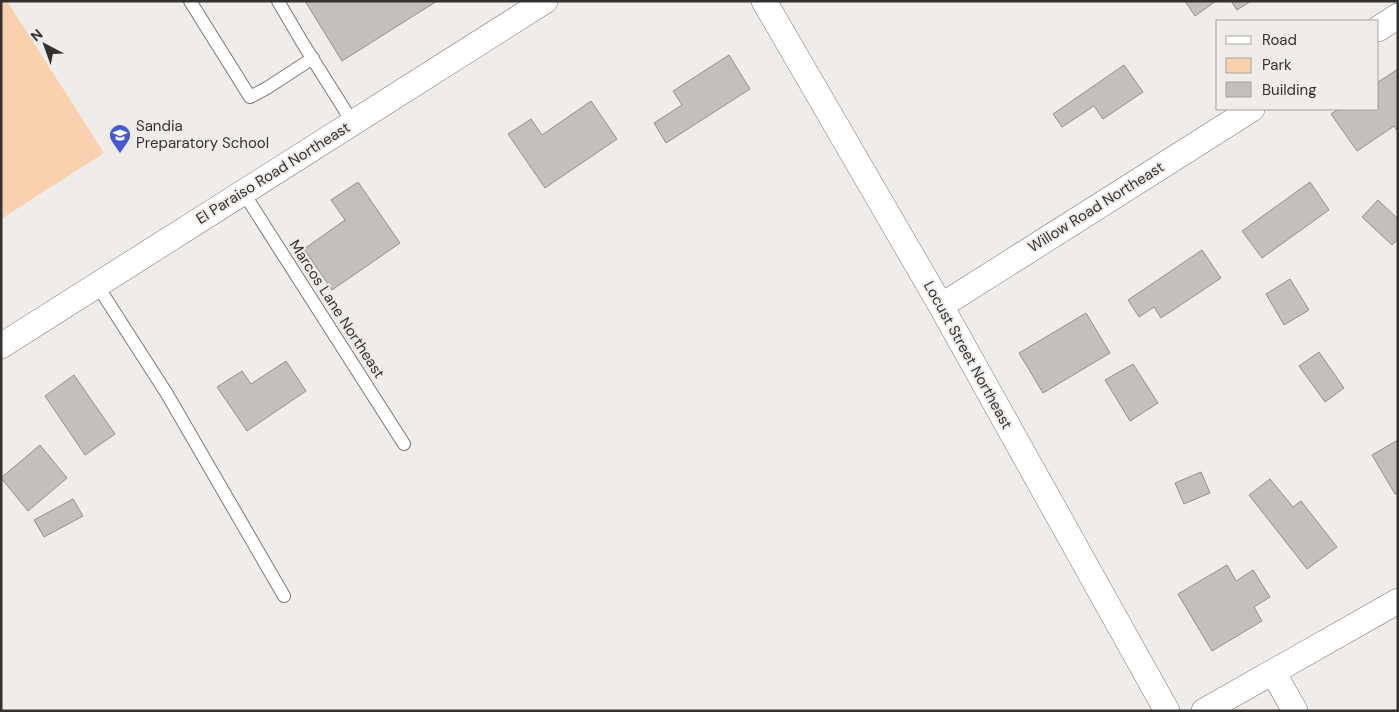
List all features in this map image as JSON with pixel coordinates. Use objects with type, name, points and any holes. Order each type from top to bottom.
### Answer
[{"type":"street","name":"El Paraiso Road Northeast","points":[[1,346],[546,1]]},
{"type":"street","name":"Locust Street Northeast","points":[[764,1],[941,306],[1167,711]]},
{"type":"street","points":[[1379,28],[1398,16]]},
{"type":"street","name":"Willow Road Northeast","points":[[941,306],[1250,110]]},
{"type":"street","points":[[1204,711],[1398,601]]},
{"type":"street","points":[[1274,672],[1295,711]]},
{"type":"lane","points":[[190,1],[250,97],[312,58]]},
{"type":"lane","points":[[278,1],[353,123]]},
{"type":"lane","name":"Marcos Lane Northeast","points":[[243,192],[404,444]]},
{"type":"lane","points":[[97,285],[167,394],[284,596]]},
{"type":"green space","points":[[1,1],[7,1],[104,153],[1,219]]},
{"type":"building","points":[[305,1],[437,1],[342,61]]},
{"type":"building","points":[[1185,1],[1216,1],[1195,16]]},
{"type":"building","points":[[1231,1],[1251,1],[1237,10]]},
{"type":"building","points":[[729,55],[750,89],[666,143],[654,123],[682,105],[673,91]]},
{"type":"building","points":[[1124,65],[1143,92],[1103,119],[1094,106],[1062,127],[1053,114]]},
{"type":"building","points":[[1398,69],[1398,132],[1394,126],[1357,151],[1331,114],[1337,110],[1379,110],[1379,81]]},
{"type":"building","points":[[591,101],[617,139],[545,188],[508,134],[531,119],[542,135]]},
{"type":"building","points":[[358,182],[400,243],[332,290],[304,249],[345,220],[331,200]]},
{"type":"building","points":[[1310,182],[1329,210],[1262,258],[1242,231]]},
{"type":"building","points":[[1378,200],[1398,219],[1398,239],[1392,245],[1362,217]]},
{"type":"building","points":[[1202,250],[1221,278],[1161,318],[1154,307],[1139,317],[1128,300]]},
{"type":"building","points":[[1290,279],[1309,310],[1284,325],[1266,294]]},
{"type":"building","points":[[1086,313],[1110,353],[1043,393],[1019,353]]},
{"type":"building","points":[[1319,352],[1344,388],[1325,402],[1299,366]]},
{"type":"building","points":[[286,361],[306,391],[247,431],[217,387],[242,371],[251,384]]},
{"type":"building","points":[[1133,364],[1158,403],[1130,421],[1105,380]]},
{"type":"building","points":[[74,375],[115,434],[85,455],[45,396]]},
{"type":"building","points":[[1398,440],[1398,493],[1395,494],[1372,455]]},
{"type":"building","points":[[40,445],[67,478],[28,511],[1,478]]},
{"type":"building","points":[[1201,472],[1210,493],[1184,504],[1175,483]]},
{"type":"building","points":[[1270,479],[1293,507],[1301,501],[1337,547],[1307,569],[1249,495]]},
{"type":"building","points":[[73,499],[83,516],[44,537],[34,520]]},
{"type":"building","points":[[1227,565],[1236,581],[1253,570],[1270,597],[1254,607],[1262,621],[1212,651],[1178,594]]},
{"type":"place","name":"Sandia Preparatory School","points":[[120,154]]}]
